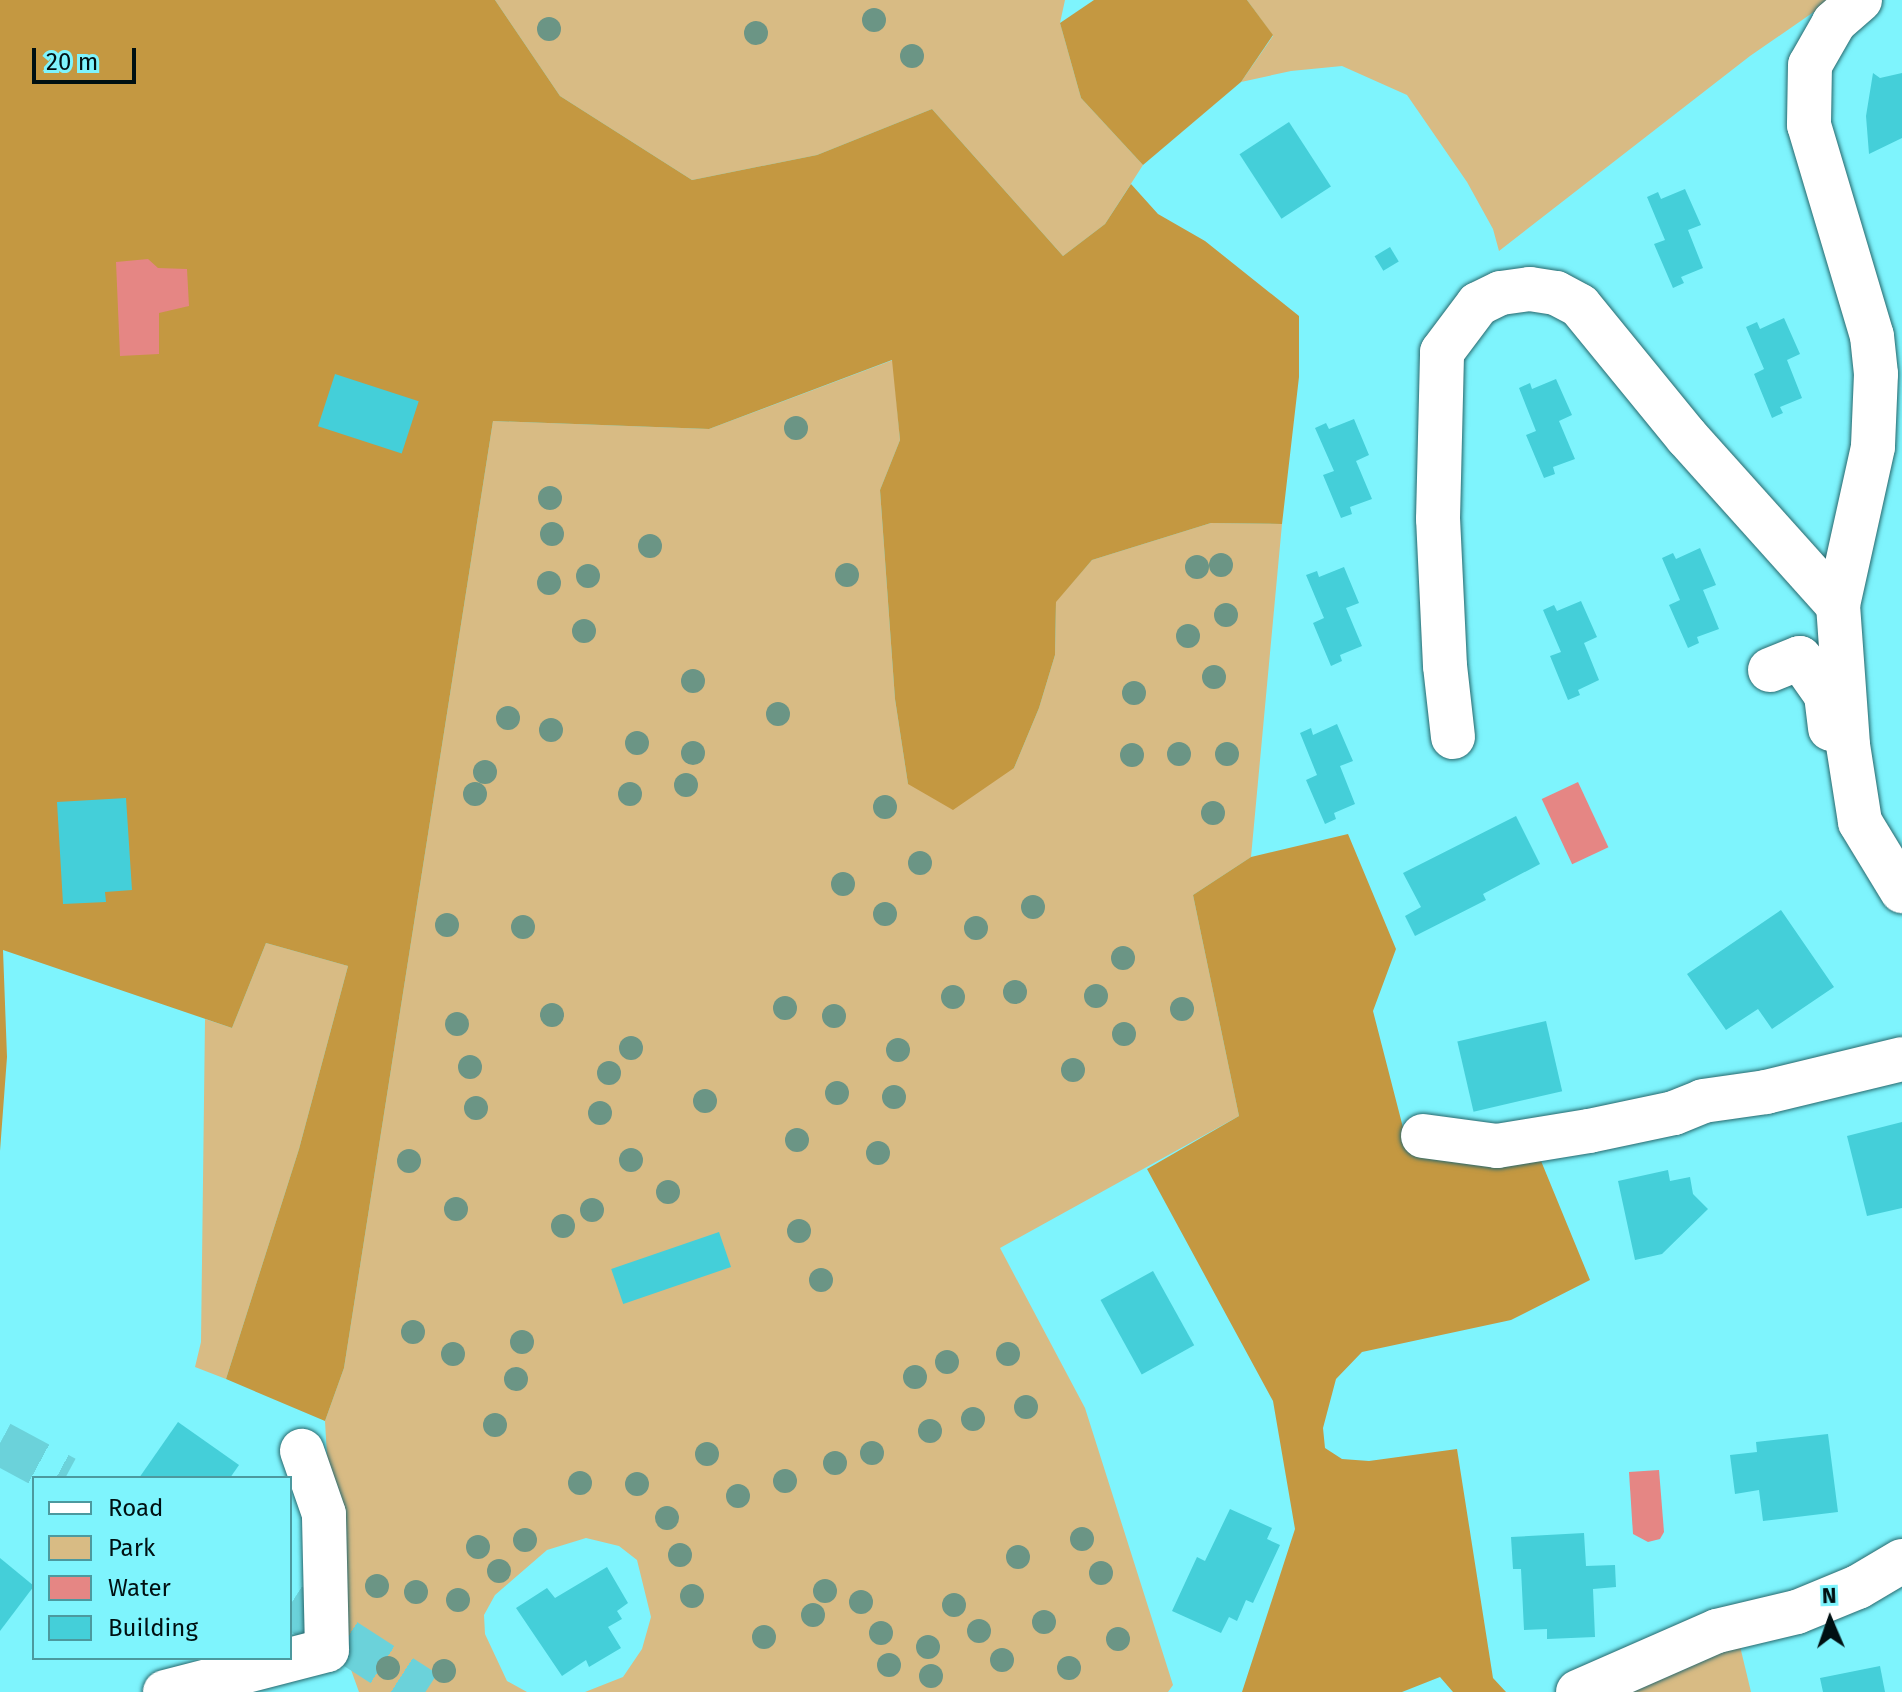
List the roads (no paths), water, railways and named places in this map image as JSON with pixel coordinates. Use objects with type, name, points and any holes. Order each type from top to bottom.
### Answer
[{"type":"street","points":[[1860,0],[1834,23],[1820,43],[1810,65],[1807,88],[1809,125],[1872,336],[1876,374],[1873,447],[1838,605],[1848,745],[1860,822]]},
{"type":"street","points":[[1453,737],[1445,666],[1438,519],[1442,352],[1478,304],[1501,293],[1530,289],[1556,293],[1580,306],[1687,437],[1838,605]]},
{"type":"street","points":[[1770,670],[1800,658],[1826,695],[1837,793],[1860,822],[1902,891]]},
{"type":"street","points":[[1423,1136],[1497,1146],[1574,1134],[1674,1113],[1703,1101],[1766,1092],[1902,1059]]},
{"type":"street","points":[[292,1659],[327,1650],[324,1514],[302,1451]]},
{"type":"street","points":[[1578,1692],[1717,1631],[1797,1612],[1858,1587],[1902,1561]]},
{"type":"street","points":[[165,1692],[288,1660]]},
{"type":"water","points":[[148,259],[158,268],[187,269],[189,306],[159,313],[159,354],[120,356],[116,262]]},
{"type":"water","points":[[1578,782],[1608,847],[1572,864],[1542,799]]},
{"type":"water","points":[[1659,1470],[1664,1532],[1660,1539],[1648,1542],[1633,1534],[1629,1472]]},
{"type":"tunnel","points":[[0,1443],[61,1476]]},
{"type":"tunnel","points":[[292,1606],[425,1692]]}]
